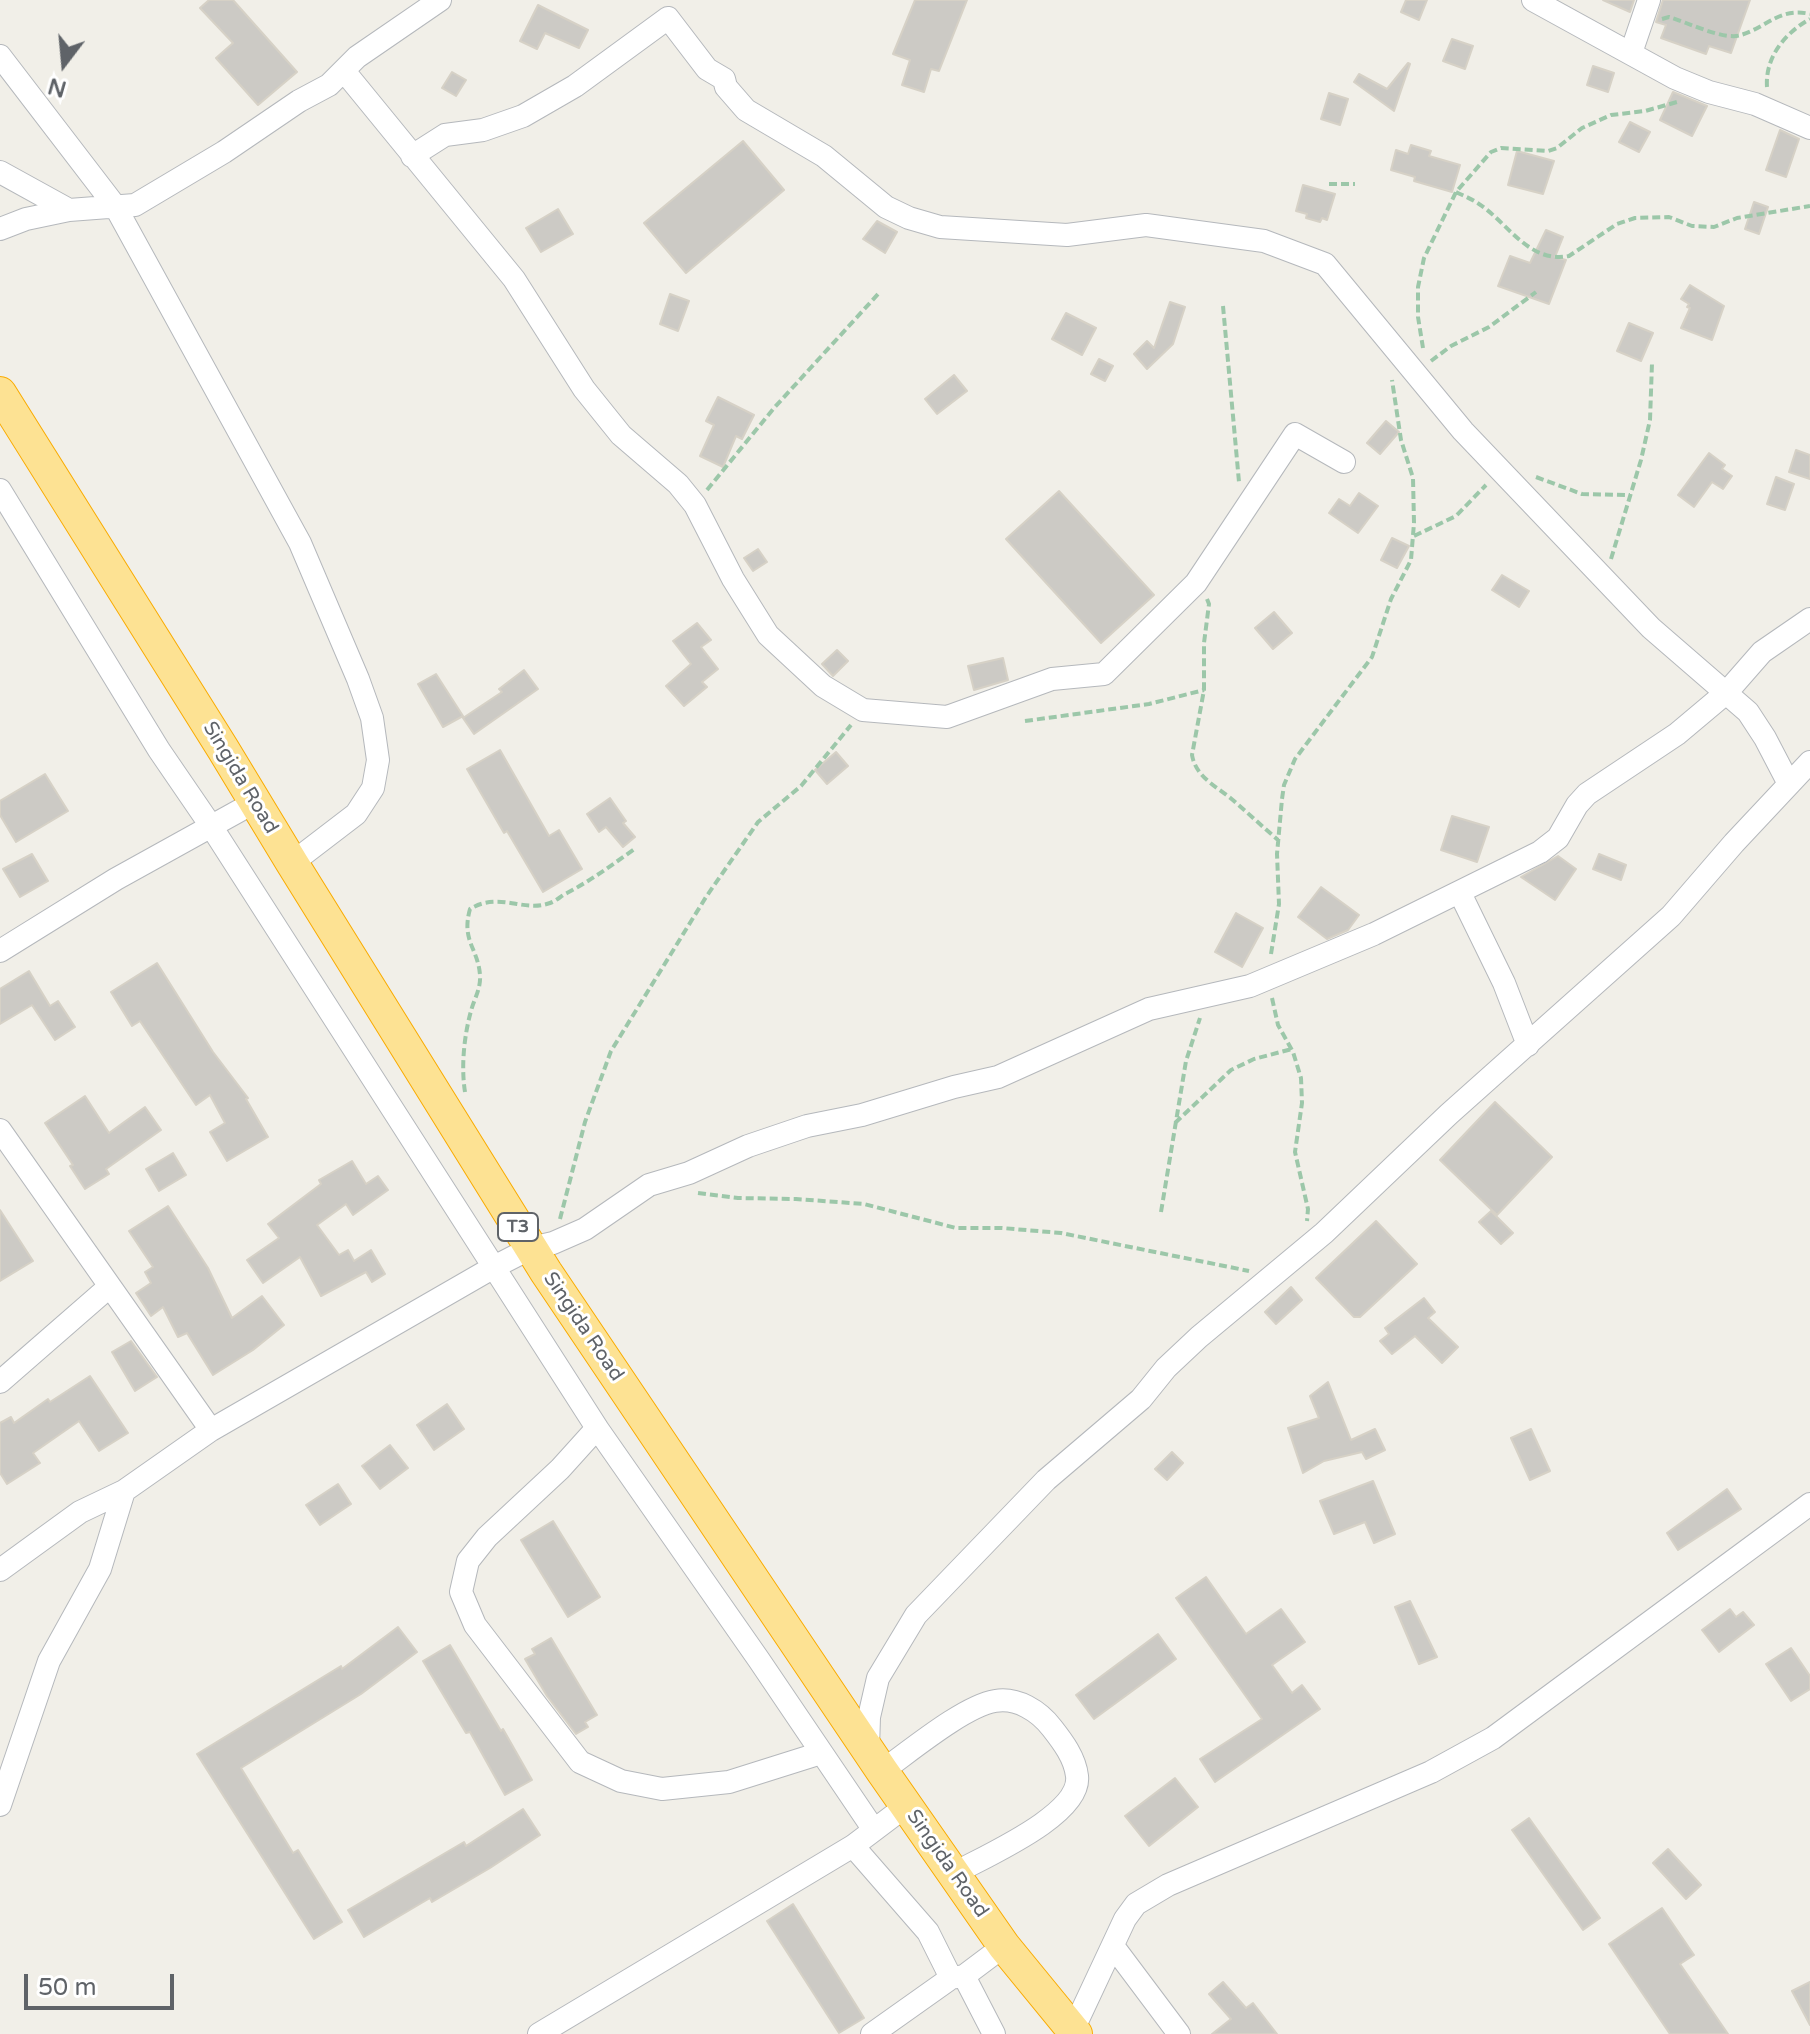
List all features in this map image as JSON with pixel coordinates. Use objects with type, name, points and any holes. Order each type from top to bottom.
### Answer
[{"type":"highway","name":"Singida Road","points":[[0,393],[292,863],[875,1761],[1004,1946],[1074,2032]]},
{"type":"street","points":[[0,229],[26,219],[69,210],[135,205],[329,85],[357,57],[440,0]]},
{"type":"street","points":[[1533,0],[1675,78],[1709,92],[1767,109],[1810,128]]},
{"type":"street","points":[[1631,53],[1649,0]]},
{"type":"street","points":[[412,156],[445,135],[483,130],[523,116],[575,86],[668,18],[707,69],[724,79],[726,87],[746,110],[824,156],[886,207],[909,218],[940,227],[1067,235],[1146,225],[1264,241],[1325,264],[1463,431],[1495,465],[1651,628],[1748,712],[1789,784]]},
{"type":"street","points":[[0,56],[115,206],[300,543],[372,718],[378,760],[373,788],[356,814],[292,863]]},
{"type":"street","points":[[344,71],[514,279],[584,389],[621,435],[678,484],[695,505],[733,579],[768,635],[823,686],[863,710],[947,717],[1052,679],[1104,674],[1196,583],[1295,434],[1344,462]]},
{"type":"street","points":[[0,172],[69,210]]},
{"type":"street","points":[[0,490],[159,750],[211,826],[597,1428],[874,1830]]},
{"type":"street","points":[[0,1570],[80,1512],[124,1491],[211,1430],[494,1267],[585,1229],[649,1185],[689,1173],[748,1146],[807,1126],[862,1115],[998,1077],[1149,1009],[1207,997],[1268,978],[1374,934],[1540,852],[1558,838],[1587,794],[1677,734],[1727,692],[1762,652],[1810,619]]},
{"type":"street","points":[[953,1874],[1060,1811],[1071,1799],[1078,1779],[1071,1756],[1050,1724],[1023,1703],[995,1701],[875,1761],[869,1717],[878,1678],[916,1615],[1046,1480],[1141,1399],[1166,1368],[1199,1337],[1296,1256],[1671,916],[1810,762]]},
{"type":"street","points":[[0,951],[116,879],[255,802]]},
{"type":"street","points":[[1460,893],[1504,983],[1528,1045]]},
{"type":"street","points":[[0,1130],[211,1430]]},
{"type":"street","points":[[0,1382],[109,1287]]},
{"type":"street","points":[[597,1428],[560,1469],[487,1537],[468,1561],[461,1592],[475,1625],[580,1762],[621,1781],[662,1789],[729,1782],[821,1753]]},
{"type":"street","points":[[0,1805],[49,1661],[100,1569],[124,1491]]},
{"type":"street","points":[[1074,2032],[1125,1919],[1136,1904],[1168,1885],[1431,1772],[1493,1738],[1810,1504]]},
{"type":"street","points":[[539,2034],[853,1846],[906,1806]]},
{"type":"street","points":[[853,1846],[928,1932],[994,2034]]},
{"type":"street","points":[[872,2034],[1004,1946]]},
{"type":"street","points":[[1113,1946],[1179,2034]]},
{"type":"path","points":[[1643,24],[1669,17],[1720,35],[1739,37],[1777,15],[1798,11],[1810,16],[1785,38],[1771,57],[1766,79],[1767,109]]},
{"type":"path","points":[[1536,292],[1489,327],[1451,346],[1426,365],[1418,317],[1418,287],[1424,258],[1456,192],[1491,152],[1501,148],[1548,151],[1557,148],[1582,128],[1611,115],[1645,111],[1709,92]]},
{"type":"path","points":[[1329,184],[1355,184]]},
{"type":"path","points":[[1456,192],[1481,205],[1529,248],[1561,258],[1569,256],[1617,224],[1635,218],[1669,217],[1692,226],[1714,227],[1737,218],[1810,206]]},
{"type":"path","points":[[695,505],[774,408],[879,293]]},
{"type":"path","points":[[1223,306],[1243,509]]},
{"type":"path","points":[[1605,580],[1650,420],[1652,363]]},
{"type":"path","points":[[1296,1256],[1307,1226],[1308,1209],[1295,1152],[1302,1103],[1301,1078],[1292,1049],[1278,1025],[1268,978],[1279,904],[1278,840],[1284,785],[1295,759],[1372,657],[1391,599],[1411,560],[1414,536],[1413,478],[1401,440],[1391,378]]},
{"type":"path","points":[[1414,536],[1456,516],[1486,485],[1495,465]]},
{"type":"path","points":[[1534,476],[1582,494],[1630,495]]},
{"type":"path","points":[[1196,583],[1209,604],[1204,643],[1204,690],[1193,764],[1211,784],[1278,840]]},
{"type":"path","points":[[1025,721],[1149,704],[1204,690]]},
{"type":"path","points":[[542,1246],[611,1051],[706,897],[758,822],[801,786],[863,710]]},
{"type":"path","points":[[466,1094],[463,1080],[465,1036],[479,989],[480,974],[467,936],[470,909],[481,902],[496,900],[536,905],[550,903],[598,876],[636,848]]},
{"type":"path","points":[[1161,1212],[1186,1061],[1207,997]]},
{"type":"path","points":[[1174,1124],[1231,1070],[1254,1059],[1292,1049]]},
{"type":"path","points":[[694,1192],[738,1198],[864,1204],[956,1228],[1061,1233],[1241,1269],[1270,1278]]},
{"type":"building","points":[[209,0],[233,0],[297,72],[258,105],[216,58],[233,43],[200,8]]},
{"type":"building","points":[[915,0],[967,0],[939,71],[931,69],[924,92],[902,85],[910,60],[893,54]]},
{"type":"building","points":[[1406,0],[1427,0],[1419,20],[1401,12]]},
{"type":"building","points":[[1603,0],[1634,0],[1630,12]]},
{"type":"building","points":[[1663,0],[1750,0],[1731,53],[1709,46],[1706,54],[1661,38],[1666,25],[1656,22]]},
{"type":"building","points":[[538,5],[588,30],[579,48],[545,33],[537,49],[520,41]]},
{"type":"building","points":[[1452,39],[1473,46],[1465,69],[1443,61]]},
{"type":"building","points":[[1408,63],[1394,111],[1354,82],[1359,74],[1387,89]]},
{"type":"building","points":[[1593,66],[1614,73],[1608,92],[1587,85]]},
{"type":"building","points":[[452,72],[466,80],[456,96],[442,88]]},
{"type":"building","points":[[1673,92],[1707,106],[1692,136],[1660,120]]},
{"type":"building","points":[[1329,93],[1348,99],[1340,125],[1321,119]]},
{"type":"building","points":[[1630,122],[1650,132],[1639,152],[1619,142]]},
{"type":"building","points":[[1780,130],[1799,139],[1786,177],[1766,170]]},
{"type":"building","points":[[743,141],[784,190],[686,273],[644,223]]},
{"type":"building","points":[[1411,145],[1431,151],[1429,156],[1460,165],[1452,192],[1414,181],[1415,177],[1391,170],[1396,150],[1408,154]]},
{"type":"building","points":[[1517,151],[1554,161],[1543,194],[1508,185]]},
{"type":"building","points":[[1303,185],[1335,194],[1327,220],[1322,218],[1320,222],[1306,218],[1307,214],[1296,211]]},
{"type":"building","points":[[1754,202],[1768,207],[1759,234],[1745,229]]},
{"type":"building","points":[[558,209],[573,234],[541,252],[526,228]]},
{"type":"building","points":[[877,221],[897,232],[885,253],[863,239]]},
{"type":"building","points":[[1546,230],[1563,237],[1555,257],[1566,260],[1549,304],[1498,286],[1510,256],[1530,263]]},
{"type":"building","points":[[1690,285],[1724,306],[1712,340],[1681,328],[1690,308],[1681,299]]},
{"type":"building","points":[[670,294],[689,301],[678,331],[660,324]]},
{"type":"building","points":[[1170,302],[1185,307],[1173,344],[1147,369],[1134,354],[1147,341],[1154,348]]},
{"type":"building","points":[[1066,313],[1096,328],[1082,355],[1052,339]]},
{"type":"building","points":[[1629,323],[1653,333],[1641,361],[1617,351]]},
{"type":"building","points":[[1099,359],[1113,366],[1105,381],[1091,374]]},
{"type":"building","points":[[954,375],[967,391],[937,414],[925,399]]},
{"type":"building","points":[[718,397],[754,415],[742,439],[736,436],[723,467],[700,456],[714,425],[706,421]]},
{"type":"building","points":[[1386,421],[1399,432],[1380,454],[1367,443]]},
{"type":"building","points":[[1796,450],[1810,455],[1810,479],[1789,472]]},
{"type":"building","points":[[1709,453],[1725,465],[1722,469],[1732,476],[1723,489],[1712,482],[1694,507],[1678,495]]},
{"type":"building","points":[[1776,477],[1794,484],[1785,510],[1767,504]]},
{"type":"building","points":[[1059,491],[1154,595],[1101,643],[1006,539]]},
{"type":"building","points":[[1359,493],[1378,506],[1358,533],[1329,513],[1339,499],[1350,506]]},
{"type":"building","points":[[1392,538],[1409,546],[1397,568],[1381,560]]},
{"type":"building","points":[[758,549],[767,562],[753,571],[744,558]]},
{"type":"building","points":[[1502,575],[1529,591],[1519,607],[1492,590]]},
{"type":"building","points":[[1274,612],[1292,633],[1273,649],[1255,628]]},
{"type":"building","points":[[697,623],[711,640],[701,647],[718,669],[702,682],[707,687],[684,706],[666,686],[691,664],[673,641]]},
{"type":"building","points":[[837,650],[848,661],[833,676],[822,664]]},
{"type":"building","points":[[1003,658],[1008,680],[974,690],[968,666]]},
{"type":"building","points":[[524,670],[538,689],[474,734],[463,718],[502,692],[499,689]]},
{"type":"building","points":[[436,674],[463,716],[443,727],[418,684]]},
{"type":"building","points":[[500,750],[549,836],[559,830],[582,869],[543,892],[467,769]]},
{"type":"building","points":[[836,752],[848,766],[827,784],[815,770]]},
{"type":"building","points":[[45,774],[68,811],[16,842],[0,815],[0,801]]},
{"type":"building","points":[[610,798],[626,821],[623,823],[635,837],[623,847],[606,827],[599,832],[587,814]]},
{"type":"building","points":[[1452,816],[1489,827],[1477,862],[1441,850]]},
{"type":"building","points":[[32,854],[48,881],[20,897],[3,869]]},
{"type":"building","points":[[1599,854],[1626,865],[1621,880],[1593,869]]},
{"type":"building","points":[[1558,856],[1576,869],[1555,900],[1521,877]]},
{"type":"building","points":[[1321,887],[1359,915],[1348,930],[1327,939],[1298,917]]},
{"type":"building","points":[[1236,913],[1263,928],[1242,967],[1215,952]]},
{"type":"building","points":[[157,963],[213,1052],[248,1098],[268,1137],[227,1161],[210,1132],[225,1123],[210,1095],[196,1105],[140,1021],[132,1026],[111,992]]},
{"type":"building","points":[[29,971],[50,1006],[58,1001],[75,1027],[55,1040],[32,1005],[0,1024],[0,989]]},
{"type":"building","points":[[85,1096],[109,1133],[145,1107],[161,1130],[106,1169],[109,1174],[85,1189],[45,1123]]},
{"type":"building","points":[[1495,1102],[1552,1157],[1497,1215],[1440,1160]]},
{"type":"building","points":[[173,1153],[186,1175],[159,1191],[146,1169]]},
{"type":"building","points":[[352,1161],[366,1184],[378,1176],[388,1190],[353,1215],[346,1204],[317,1225],[339,1255],[348,1250],[354,1261],[371,1250],[385,1274],[372,1282],[366,1272],[321,1296],[300,1257],[263,1283],[247,1260],[279,1238],[268,1224],[321,1184],[319,1180]]},
{"type":"building","points":[[168,1206],[208,1268],[232,1318],[262,1296],[284,1325],[253,1350],[213,1375],[187,1333],[178,1337],[163,1307],[151,1316],[136,1293],[151,1283],[145,1272],[153,1267],[129,1231]]},
{"type":"building","points":[[0,1210],[33,1261],[0,1281]]},
{"type":"building","points":[[1491,1211],[1513,1233],[1501,1244],[1479,1222]]},
{"type":"building","points":[[1376,1221],[1417,1264],[1360,1317],[1354,1317],[1316,1278]]},
{"type":"building","points":[[1291,1287],[1302,1300],[1276,1324],[1265,1312]]},
{"type":"building","points":[[1424,1298],[1435,1312],[1428,1318],[1458,1347],[1442,1363],[1415,1336],[1392,1354],[1380,1341],[1389,1334],[1385,1328]]},
{"type":"building","points":[[131,1341],[157,1377],[135,1391],[112,1352]]},
{"type":"building","points":[[90,1376],[128,1433],[99,1451],[79,1421],[33,1453],[40,1463],[7,1484],[0,1473],[0,1423],[11,1417],[14,1423],[48,1399],[50,1402]]},
{"type":"building","points":[[1328,1382],[1351,1440],[1375,1429],[1385,1450],[1366,1459],[1362,1452],[1324,1461],[1303,1473],[1288,1428],[1319,1418],[1310,1396]]},
{"type":"building","points":[[447,1404],[464,1429],[434,1450],[417,1425]]},
{"type":"building","points":[[1531,1429],[1550,1471],[1530,1480],[1511,1438]]},
{"type":"building","points":[[390,1445],[408,1468],[380,1489],[362,1466]]},
{"type":"building","points":[[1172,1452],[1183,1463],[1167,1480],[1155,1469]]},
{"type":"building","points":[[1373,1481],[1395,1534],[1374,1543],[1365,1522],[1334,1534],[1320,1501]]},
{"type":"building","points":[[338,1484],[351,1504],[320,1525],[306,1505]]},
{"type":"building","points":[[1727,1489],[1741,1509],[1678,1550],[1667,1533]]},
{"type":"building","points":[[553,1521],[600,1597],[568,1617],[521,1540]]},
{"type":"building","points":[[1206,1577],[1246,1634],[1281,1609],[1305,1642],[1272,1665],[1292,1693],[1302,1685],[1320,1709],[1215,1782],[1200,1759],[1262,1719],[1176,1598]]},
{"type":"building","points":[[1410,1601],[1437,1657],[1419,1664],[1395,1607]]},
{"type":"building","points":[[1730,1609],[1736,1617],[1743,1612],[1754,1625],[1719,1652],[1702,1630]]},
{"type":"building","points":[[398,1627],[417,1652],[361,1694],[241,1768],[293,1853],[298,1850],[342,1922],[314,1939],[197,1754],[341,1666],[342,1669]]},
{"type":"building","points":[[1158,1634],[1176,1659],[1094,1719],[1076,1695]]},
{"type":"building","points":[[551,1638],[597,1715],[585,1722],[588,1727],[576,1734],[547,1696],[525,1659],[535,1654],[532,1649]]},
{"type":"building","points":[[450,1645],[532,1780],[505,1795],[470,1732],[466,1733],[423,1661]]},
{"type":"building","points":[[1791,1648],[1810,1676],[1810,1689],[1791,1701],[1766,1664]]},
{"type":"building","points":[[1175,1778],[1198,1807],[1149,1846],[1125,1816]]},
{"type":"building","points":[[523,1809],[540,1835],[432,1902],[430,1898],[364,1937],[348,1910],[464,1842],[466,1846]]},
{"type":"building","points":[[1529,1818],[1600,1918],[1583,1930],[1512,1830]]},
{"type":"building","points":[[1668,1849],[1701,1885],[1686,1899],[1653,1863]]},
{"type":"building","points":[[793,1904],[864,2018],[839,2033],[767,1921]]},
{"type":"building","points":[[1662,1908],[1694,1955],[1680,1964],[1728,2034],[1670,2034],[1609,1944]]},
{"type":"building","points":[[1223,1982],[1246,2008],[1253,2003],[1277,2034],[1212,2034],[1231,2019],[1209,1994]]},
{"type":"building","points":[[1810,1982],[1810,2025],[1792,1991]]}]
